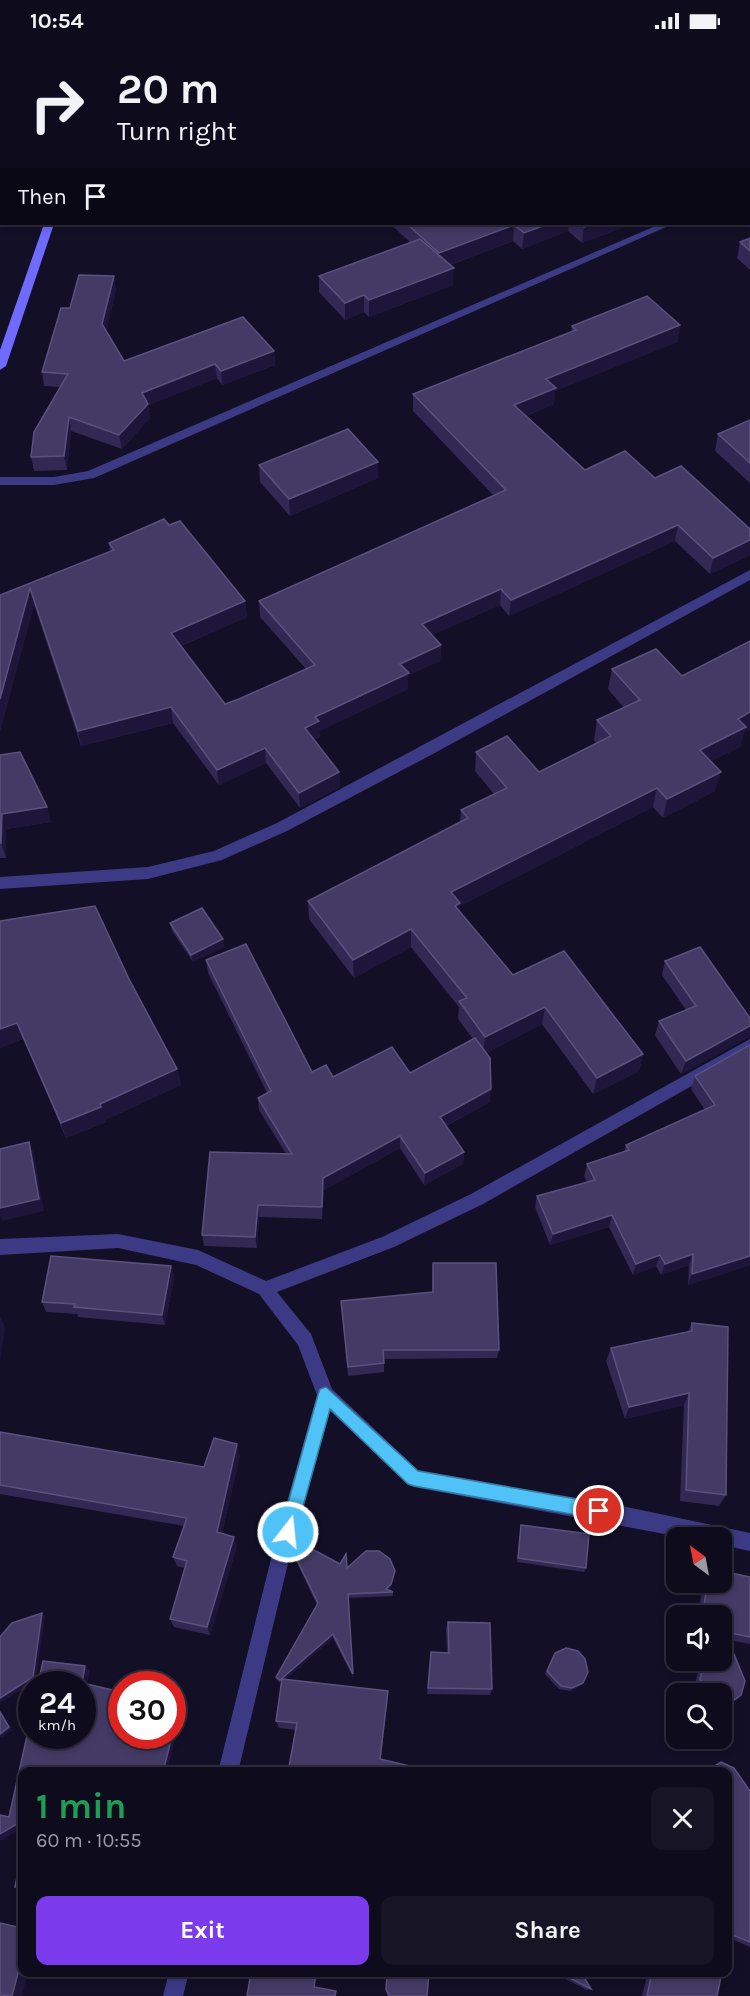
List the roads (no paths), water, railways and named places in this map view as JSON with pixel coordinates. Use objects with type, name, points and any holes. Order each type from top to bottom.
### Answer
[{"type":"main road","points":[[0,366],[49,225]]},
{"type":"street","points":[[0,481],[54,481],[90,475],[666,225]]},
{"type":"street","points":[[0,883],[148,873],[218,856],[282,827],[426,751],[750,574]]},
{"type":"street","points":[[265,1289],[388,1242],[477,1198],[750,1045]]},
{"type":"street","points":[[0,1246],[117,1240],[198,1258],[265,1289],[305,1340],[326,1395],[414,1478],[622,1515],[750,1542]]},
{"type":"street","points":[[229,1767],[281,1555],[326,1395]]},
{"type":"street","points":[[173,1996],[178,1977]]}]
